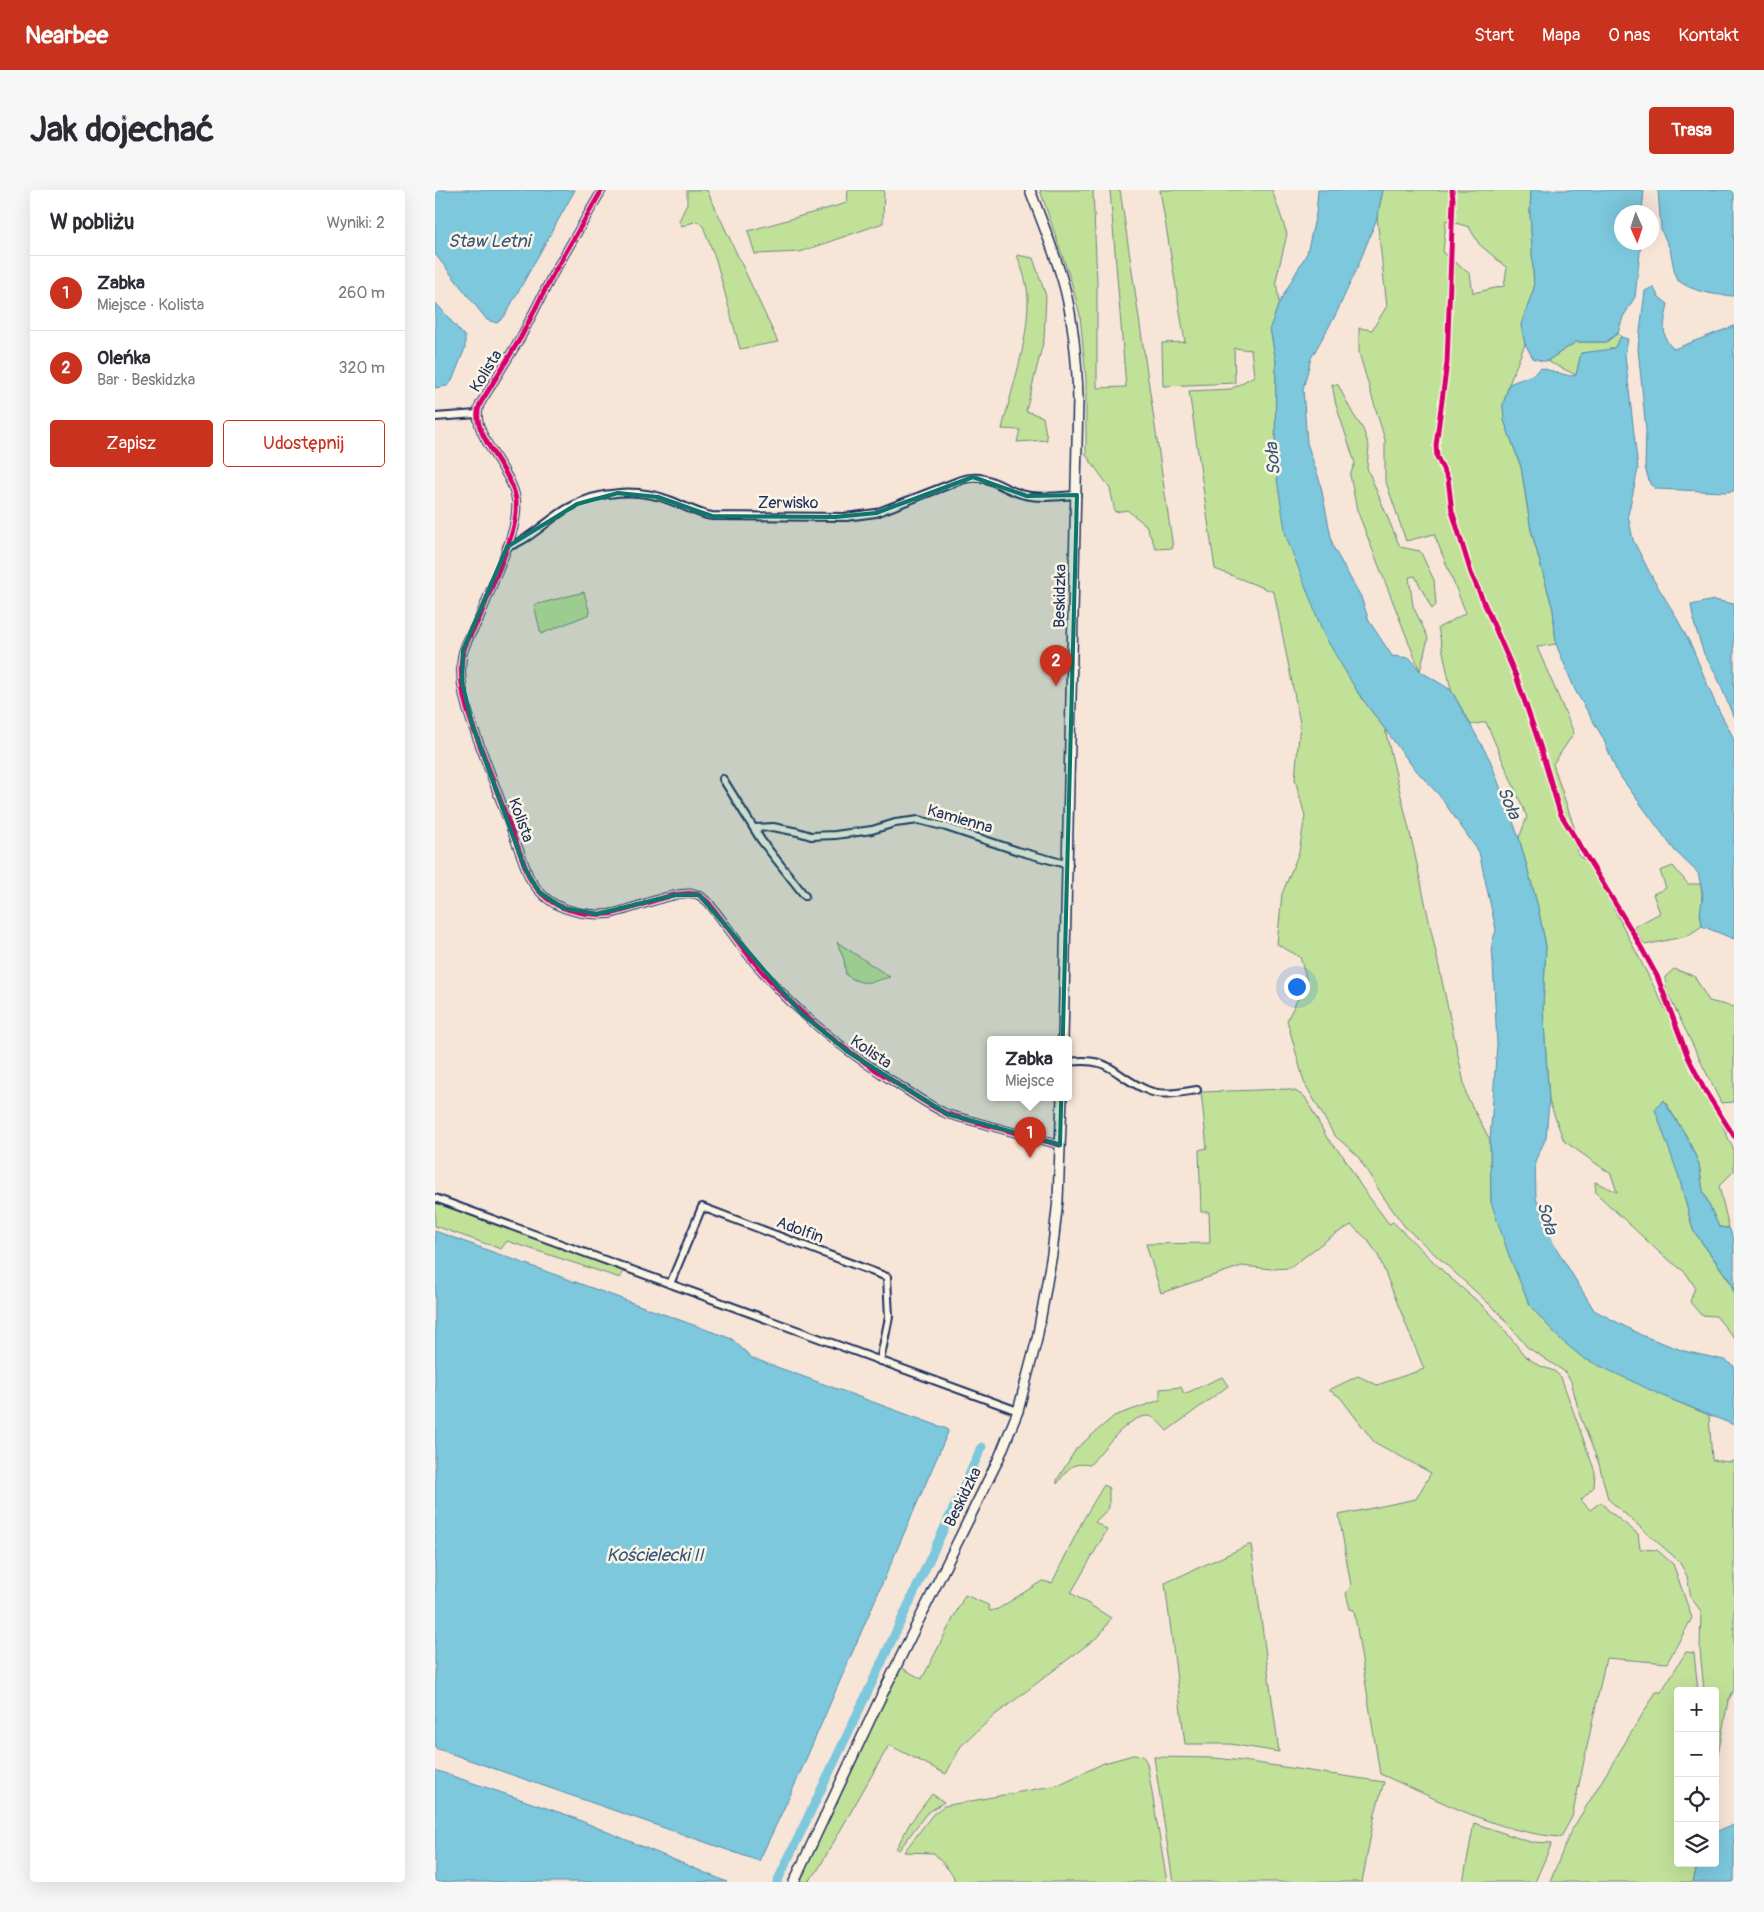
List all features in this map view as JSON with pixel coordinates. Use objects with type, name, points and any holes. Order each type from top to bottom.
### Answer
[{"type":"main road","name":"Beskidzka","points":[[1030,190],[1064,287],[1073,334],[1078,400],[1069,865],[1063,1036]]},
{"type":"main road","name":"Beskidzka","points":[[794,1882],[876,1707],[999,1458],[1018,1411],[1037,1339],[1052,1254],[1058,1200],[1062,1101]]},
{"type":"street","name":"Kolista","points":[[602,190],[552,276],[521,337],[480,404],[477,414],[480,429],[509,480],[515,496],[515,522],[507,548],[479,618],[463,650],[462,682],[472,724],[525,869],[539,892],[550,902],[577,912],[597,914],[617,912],[676,895],[699,895],[708,902],[759,969],[802,1014],[848,1052],[947,1114],[1060,1145]]},
{"type":"street","points":[[435,417],[477,414]]},
{"type":"street","name":"Zerwisko","points":[[507,548],[528,537],[577,504],[598,496],[617,493],[635,493],[658,497],[712,516],[819,517],[865,516],[970,477],[989,479],[1014,492],[1027,496],[1077,495]]},
{"type":"street","points":[[723,779],[754,828],[805,896]]},
{"type":"street","name":"Kamienna","points":[[754,828],[773,827],[811,836],[835,835],[872,830],[895,822],[919,820],[1069,865]]},
{"type":"street","points":[[1072,1062],[1093,1060],[1103,1063],[1148,1091],[1163,1094],[1197,1090]]},
{"type":"street","points":[[435,1198],[1018,1411]]},
{"type":"street","name":"Adolfin","points":[[670,1284],[701,1208],[711,1211],[887,1277],[889,1317],[880,1361]]},
{"type":"highlighted area","points":[[973,477],[1027,496],[1077,495],[1060,1145],[947,1114],[848,1052],[802,1014],[699,895],[676,895],[597,914],[563,908],[539,892],[525,869],[472,724],[462,682],[463,650],[507,547],[577,504],[618,493],[658,497],[712,516],[835,517],[876,513]]},
{"type":"green space","points":[[687,190],[707,190],[778,342],[740,349],[716,260],[703,226],[697,221],[682,226],[679,221],[687,204]]},
{"type":"green space","points":[[848,190],[884,190],[883,223],[800,252],[755,254],[748,231],[847,203]]},
{"type":"green space","points":[[1040,190],[1093,190],[1097,281],[1097,388],[1126,387],[1110,190],[1120,190],[1173,548],[1156,549],[1146,525],[1127,510],[1115,512],[1110,488],[1086,455],[1086,378],[1080,315],[1071,281]]},
{"type":"green space","points":[[1160,190],[1272,190],[1287,234],[1276,280],[1279,303],[1270,328],[1276,362],[1275,467],[1358,693],[1385,729],[1413,846],[1467,1097],[1490,1140],[1491,1202],[1663,1396],[1709,1415],[1712,1460],[1734,1461],[1734,1690],[1728,1701],[1719,1750],[1719,1687],[1704,1687],[1700,1649],[1701,1611],[1691,1598],[1687,1576],[1679,1561],[1608,1499],[1599,1464],[1580,1416],[1571,1381],[1565,1372],[1527,1347],[1499,1313],[1405,1227],[1357,1155],[1334,1135],[1304,1082],[1287,1020],[1307,981],[1300,957],[1277,944],[1282,894],[1299,852],[1305,816],[1295,779],[1300,723],[1274,592],[1215,569],[1189,391],[1231,389],[1254,376],[1251,350],[1234,348],[1235,383],[1163,386],[1162,343],[1185,342]]},
{"type":"green space","points":[[1383,190],[1531,190],[1530,212],[1534,288],[1521,325],[1525,344],[1503,405],[1504,420],[1521,467],[1531,530],[1553,610],[1556,644],[1537,647],[1574,733],[1553,764],[1574,827],[1578,854],[1594,870],[1706,1088],[1734,1151],[1734,1171],[1719,1186],[1729,1228],[1719,1227],[1703,1191],[1699,1164],[1687,1137],[1664,1100],[1679,1177],[1693,1230],[1730,1282],[1734,1292],[1734,1338],[1716,1316],[1701,1315],[1690,1302],[1695,1287],[1686,1273],[1660,1253],[1596,1193],[1595,1182],[1617,1192],[1611,1174],[1564,1141],[1549,1101],[1543,1008],[1546,946],[1537,903],[1519,838],[1527,817],[1486,722],[1471,725],[1451,690],[1438,628],[1466,613],[1434,534],[1406,541],[1385,479],[1385,440],[1359,353],[1359,328],[1372,330],[1387,306],[1377,218]],"holes":[[[1446,220],[1469,227],[1479,244],[1507,268],[1504,286],[1473,293],[1470,274],[1443,253]]]},
{"type":"green space","points":[[1017,255],[1033,258],[1046,296],[1044,339],[1026,411],[1043,417],[1047,440],[1017,442],[1020,430],[1002,429],[1019,365],[1027,316],[1027,288]]},
{"type":"green space","points":[[1618,333],[1621,337],[1614,348],[1605,351],[1581,353],[1576,375],[1547,361],[1576,342],[1606,342]]},
{"type":"green space","points":[[1332,384],[1338,385],[1363,429],[1369,446],[1367,468],[1400,547],[1420,551],[1434,580],[1436,605],[1432,609],[1415,576],[1409,577],[1413,606],[1428,638],[1420,671],[1357,510],[1350,475],[1355,463],[1336,405]]},
{"type":"green space","points":[[584,592],[590,614],[541,634],[534,605]]},
{"type":"green space","points":[[1673,866],[1688,884],[1701,884],[1702,926],[1687,936],[1645,945],[1634,927],[1660,913],[1653,894],[1666,888],[1660,871]]},
{"type":"green space","points":[[837,942],[890,977],[872,982],[852,979],[846,975],[844,960]]},
{"type":"green space","points":[[1674,969],[1694,976],[1709,1001],[1734,1007],[1734,1102],[1721,1103],[1666,990],[1665,977]]},
{"type":"green space","points":[[1286,1089],[1295,1091],[1305,1097],[1327,1138],[1343,1156],[1361,1186],[1389,1224],[1393,1222],[1447,1275],[1484,1307],[1496,1319],[1524,1355],[1538,1365],[1554,1371],[1561,1377],[1595,1472],[1594,1487],[1581,1500],[1590,1510],[1601,1502],[1638,1534],[1640,1549],[1657,1550],[1673,1564],[1692,1618],[1667,1663],[1606,1658],[1572,1817],[1561,1837],[1537,1834],[1491,1822],[1380,1774],[1354,1610],[1350,1609],[1346,1593],[1351,1586],[1339,1515],[1416,1499],[1431,1473],[1374,1442],[1340,1397],[1329,1390],[1358,1376],[1377,1385],[1424,1369],[1378,1255],[1367,1239],[1351,1225],[1329,1238],[1290,1268],[1272,1269],[1242,1266],[1161,1293],[1146,1244],[1210,1243],[1209,1212],[1201,1212],[1199,1150],[1207,1148],[1201,1092]]},
{"type":"green space","points":[[435,1201],[624,1271],[620,1278],[507,1241],[501,1249],[435,1226]]},
{"type":"green space","points":[[1222,1377],[1228,1386],[1167,1431],[1152,1417],[1141,1417],[1116,1434],[1090,1465],[1074,1465],[1057,1484],[1057,1480],[1076,1449],[1114,1416],[1160,1400],[1160,1389],[1181,1387],[1184,1394]]},
{"type":"green space","points":[[1104,1485],[1109,1488],[1109,1508],[1095,1522],[1107,1530],[1071,1593],[1111,1618],[1100,1635],[995,1715],[961,1746],[946,1774],[889,1745],[816,1873],[807,1882],[797,1882],[900,1667],[922,1679],[965,1595],[988,1605],[990,1611],[998,1609],[1042,1581],[1052,1583],[1083,1520]]},
{"type":"green space","points":[[1251,1544],[1279,1752],[1230,1744],[1185,1744],[1165,1583]]},
{"type":"green space","points":[[1686,1652],[1694,1653],[1698,1687],[1674,1687],[1674,1867],[1697,1867],[1693,1882],[1550,1882],[1570,1833],[1656,1692],[1661,1692]]},
{"type":"green space","points":[[1133,1755],[1143,1756],[1147,1763],[1167,1882],[955,1882],[953,1875],[934,1853],[904,1852],[933,1814],[944,1806],[1058,1785],[1104,1763]]},
{"type":"green space","points":[[1154,1757],[1214,1758],[1243,1761],[1384,1782],[1375,1813],[1362,1882],[1173,1882]]},
{"type":"green space","points":[[932,1794],[944,1802],[926,1814],[899,1850],[896,1849],[910,1823]]},
{"type":"green space","points":[[1474,1823],[1530,1842],[1552,1843],[1535,1882],[1463,1882]]},
{"type":"water","name":"Staw Letni","points":[[435,190],[575,190],[504,317],[497,323],[487,320],[435,254]]},
{"type":"water","points":[[1318,190],[1383,190],[1377,218],[1358,266],[1335,316],[1311,358],[1303,389],[1307,443],[1320,482],[1333,547],[1361,597],[1369,621],[1392,656],[1410,658],[1420,671],[1451,690],[1490,760],[1519,838],[1537,903],[1546,946],[1543,1008],[1549,1101],[1546,1138],[1535,1161],[1536,1198],[1553,1243],[1594,1310],[1641,1335],[1684,1351],[1724,1360],[1734,1366],[1734,1425],[1663,1396],[1583,1358],[1560,1339],[1530,1306],[1508,1253],[1491,1202],[1490,1140],[1497,1044],[1492,943],[1496,930],[1479,852],[1439,795],[1413,767],[1358,693],[1324,635],[1286,536],[1275,467],[1276,362],[1270,328],[1279,303],[1307,253],[1316,214]]},
{"type":"water","points":[[1531,190],[1644,190],[1643,205],[1614,205],[1614,250],[1640,250],[1635,297],[1623,317],[1618,333],[1606,342],[1576,342],[1547,361],[1533,358],[1525,344],[1521,325],[1534,288],[1530,212]]},
{"type":"water","points":[[1658,190],[1734,190],[1734,296],[1703,292],[1689,287],[1676,279],[1670,249],[1661,230]]},
{"type":"water","points":[[1653,287],[1659,297],[1668,304],[1664,328],[1666,340],[1674,349],[1734,326],[1734,491],[1656,489],[1650,484],[1645,467],[1646,430],[1638,348],[1645,291]]},
{"type":"water","points":[[435,302],[465,337],[465,348],[452,381],[447,386],[435,388]]},
{"type":"water","points":[[1621,337],[1628,339],[1625,355],[1638,469],[1628,515],[1633,540],[1692,647],[1715,703],[1734,739],[1734,939],[1702,926],[1700,913],[1703,895],[1698,873],[1675,851],[1617,772],[1603,738],[1575,690],[1556,644],[1553,610],[1531,530],[1521,467],[1504,420],[1503,405],[1509,384],[1532,375],[1541,368],[1570,376],[1576,375],[1581,353],[1614,348]]},
{"type":"water","points":[[1714,600],[1734,604],[1734,718],[1716,674],[1704,654],[1694,623],[1691,605]]},
{"type":"water","points":[[1663,1100],[1687,1137],[1699,1164],[1703,1191],[1719,1227],[1729,1228],[1734,1239],[1734,1292],[1730,1281],[1693,1230],[1679,1177],[1655,1110]]},
{"type":"water","name":"Kościelecki II","points":[[435,1231],[732,1339],[752,1358],[947,1429],[948,1432],[793,1789],[759,1861],[435,1748]]},
{"type":"water","points":[[435,1770],[567,1815],[727,1882],[435,1882]]},
{"type":"water","points":[[1734,1825],[1734,1882],[1693,1882],[1697,1867],[1719,1867],[1719,1831]]},
{"type":"waterway","points":[[777,1882],[982,1447]]},
{"type":"cycle path","points":[[602,190],[552,276],[521,337],[480,404],[478,415],[485,439],[513,488],[516,500],[516,515],[506,552],[479,619],[463,652],[461,665],[462,682],[469,716],[529,877],[541,894],[551,902],[563,908],[589,914],[609,914],[680,894],[690,893],[699,895],[708,902],[753,961],[776,987],[824,1032],[859,1059],[921,1100],[947,1114],[1060,1145]]},
{"type":"cycle path","points":[[1452,190],[1447,363],[1436,445],[1437,457],[1448,479],[1452,511],[1471,573],[1516,676],[1560,813],[1632,931],[1657,976],[1688,1057],[1704,1089],[1734,1136]]},
{"type":"place","name":"Oleńka","points":[[1056,686]]},
{"type":"place","name":"Zabka","points":[[1030,1158]]},
{"type":"water label","name":"Soła","points":[[1273,459]]},
{"type":"water label","name":"Soła","points":[[1509,803]]},
{"type":"water label","name":"Soła","points":[[1547,1218]]}]
